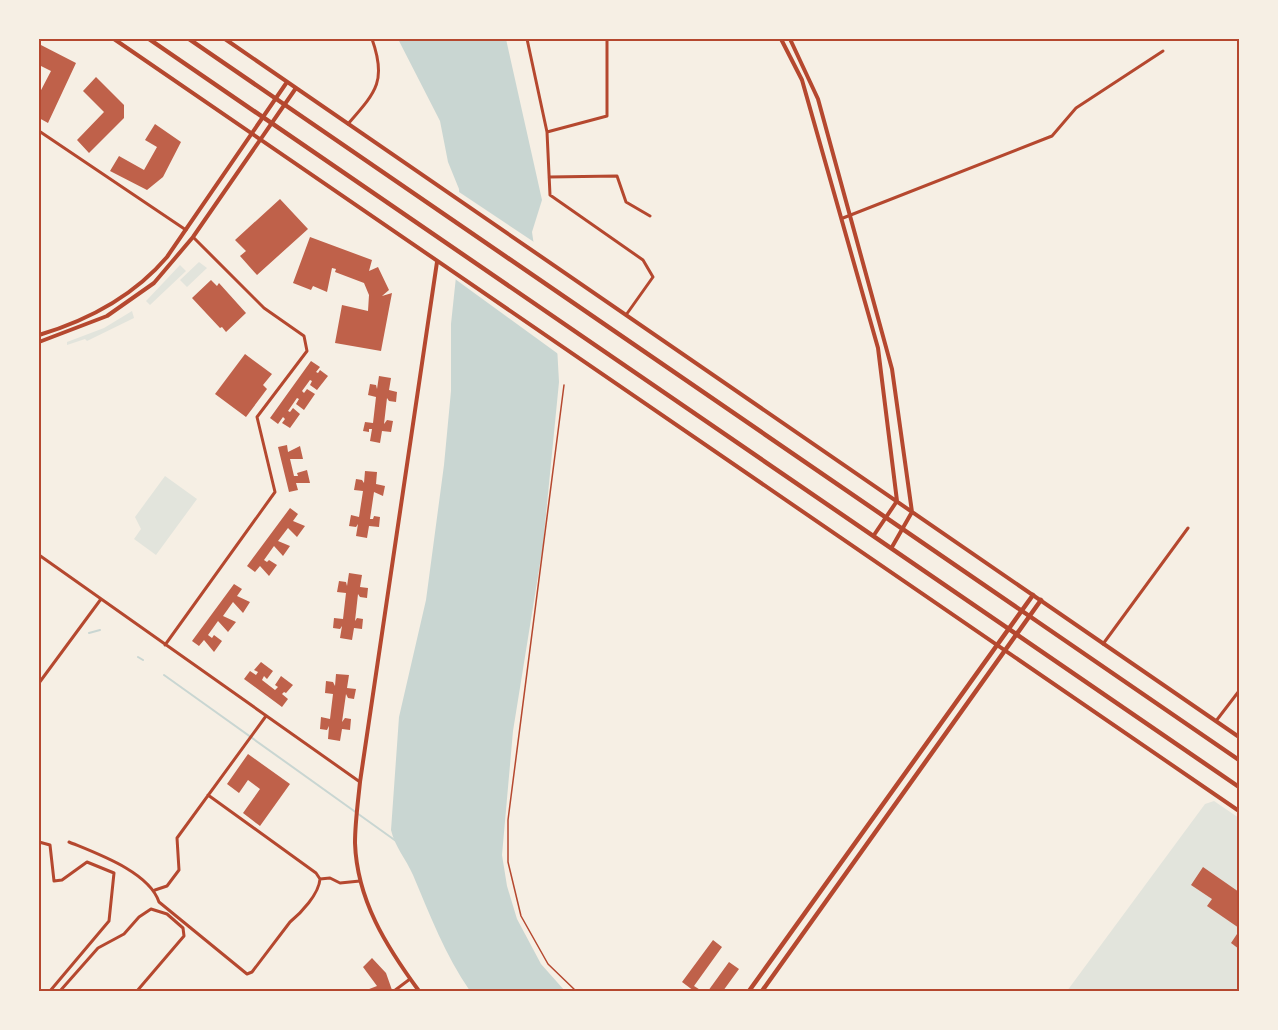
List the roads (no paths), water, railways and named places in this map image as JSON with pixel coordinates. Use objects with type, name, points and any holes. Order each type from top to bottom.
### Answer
[{"type":"main road","points":[[149,39],[1239,787]]},
{"type":"main road","points":[[189,39],[1239,760]]},
{"type":"main road","points":[[749,991],[1033,595]]},
{"type":"main road","points":[[762,991],[1041,600]]},
{"type":"street","points":[[114,39],[1239,811]]},
{"type":"street","points":[[225,39],[1239,737]]},
{"type":"street","points":[[348,124],[369,100],[381,71],[372,39]]},
{"type":"street","points":[[527,39],[547,132],[550,195],[643,260],[653,277],[626,315]]},
{"type":"street","points":[[547,132],[607,116],[607,39]]},
{"type":"street","points":[[781,39],[802,80],[878,348],[897,501],[874,535]]},
{"type":"street","points":[[790,39],[818,99],[892,369],[912,512],[904,530],[892,547]]},
{"type":"street","points":[[843,218],[1053,136],[1076,108],[1163,51]]},
{"type":"street","points":[[39,335],[85,319],[148,279],[186,230],[287,82]]},
{"type":"street","points":[[39,342],[107,316],[154,283],[193,237],[296,88]]},
{"type":"street","points":[[39,131],[186,230]]},
{"type":"street","points":[[549,177],[617,176],[626,202],[650,216]]},
{"type":"street","points":[[165,645],[275,492],[257,417],[307,351],[304,336],[264,308],[193,237]]},
{"type":"street","points":[[419,991],[377,929],[360,881],[355,842],[360,782],[437,262]]},
{"type":"street","points":[[1103,644],[1188,528]]},
{"type":"street","points":[[39,555],[360,782]]},
{"type":"street","points":[[39,683],[101,599]]},
{"type":"street","points":[[1216,721],[1239,691]]},
{"type":"street","points":[[155,890],[166,886],[179,870],[177,838],[266,716]]},
{"type":"street","points":[[69,842],[127,866],[134,875],[155,890],[159,902],[247,974],[252,972],[290,922],[298,916],[319,886],[320,879],[316,873],[208,795]]},
{"type":"street","points":[[39,842],[50,845],[54,881],[62,880],[87,862],[114,873],[109,921],[50,991]]},
{"type":"street","points":[[320,879],[330,878],[340,883],[360,881]]},
{"type":"street","points":[[60,991],[98,948],[124,934],[139,917],[151,909],[158,909],[183,928],[184,936],[137,991]]},
{"type":"street","points":[[394,991],[410,979]]},
{"type":"waterway","points":[[89,633],[100,630]]},
{"type":"waterway","points":[[138,657],[143,660]]},
{"type":"waterway","points":[[164,675],[396,841]]}]
